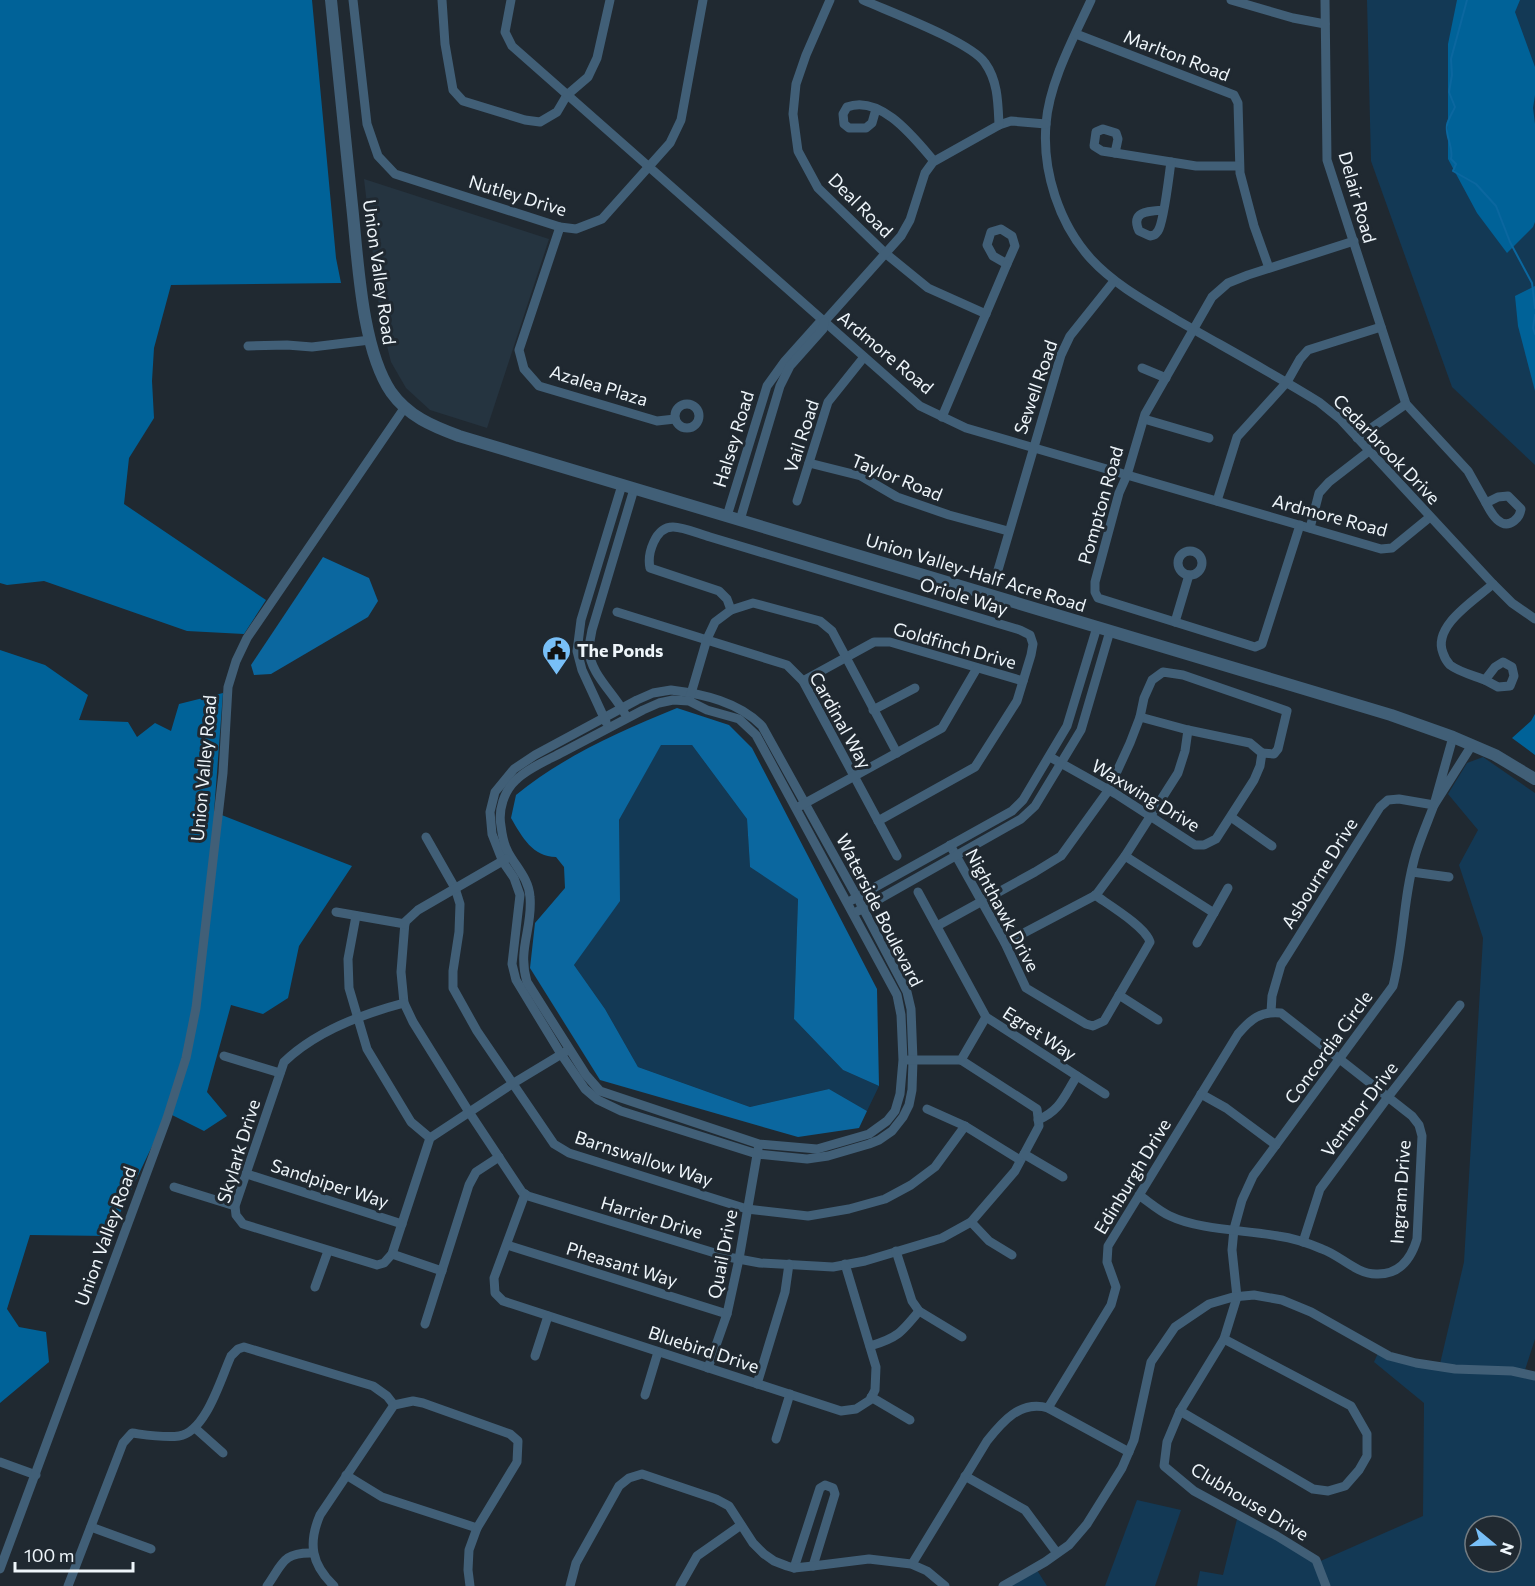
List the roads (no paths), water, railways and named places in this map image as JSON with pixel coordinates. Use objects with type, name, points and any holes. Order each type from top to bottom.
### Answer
[{"type":"street","name":"Union Valley Road","points":[[0,1569],[167,1118],[190,1041],[196,1008],[223,773],[226,698],[234,667],[247,638],[405,407],[383,378],[370,340],[360,276],[331,0]]},
{"type":"street","name":"Nutley Drive","points":[[353,0],[367,124],[378,156],[395,174],[560,227],[576,229],[602,219],[670,142],[681,120],[703,0]]},
{"type":"street","points":[[442,0],[444,44],[453,90],[463,101],[525,120],[540,122],[557,112],[567,95],[588,77],[597,58],[610,0]]},
{"type":"street","name":"Ardmore Road","points":[[511,0],[505,32],[512,46],[920,406],[966,428],[1381,549],[1392,548],[1430,517]]},
{"type":"street","name":"Deal Road","points":[[830,0],[796,84],[793,114],[798,150],[818,188],[885,253],[928,288],[986,314]]},
{"type":"street","points":[[863,0],[969,47],[985,62],[998,92],[999,125]]},
{"type":"street","name":"Cedarbrook Drive","points":[[1091,0],[1054,88],[1046,124],[1047,160],[1058,204],[1072,232],[1090,258],[1114,281],[1194,330],[1287,382],[1319,402],[1340,419],[1493,584],[1512,603],[1535,619]]},
{"type":"street","points":[[1231,0],[1293,18],[1325,24]]},
{"type":"street","name":"Delair Road","points":[[1325,0],[1327,160],[1406,404]]},
{"type":"street","name":"Marlton Road","points":[[1076,34],[1234,95],[1238,103],[1240,173],[1254,226],[1269,268]]},
{"type":"street","points":[[876,109],[899,122],[934,161],[999,125],[1011,121],[1046,124]]},
{"type":"street","points":[[1115,153],[1196,166],[1239,166]]},
{"type":"street","name":"Halsey Road","points":[[740,520],[780,386],[790,366],[823,329],[824,322],[901,236],[910,220],[925,173],[934,161]]},
{"type":"street","points":[[1163,210],[1172,162]]},
{"type":"street","name":"Azalea Plaza","points":[[560,227],[519,350],[524,369],[540,386],[657,421],[675,419]]},
{"type":"street","name":"Pompton Road","points":[[1300,525],[1262,644],[1255,647],[1098,598],[1095,592],[1095,582],[1119,493],[1127,475],[1143,419],[1212,297],[1228,283],[1354,241]]},
{"type":"street","points":[[942,417],[1007,264]]},
{"type":"street","name":"Sewell Road","points":[[998,570],[1032,447],[1061,355],[1070,336],[1114,281]]},
{"type":"street","name":"Halsey Road","points":[[727,516],[767,386],[819,322],[824,322]]},
{"type":"street","points":[[1217,501],[1237,437],[1287,382],[1308,350],[1382,327]]},
{"type":"street","points":[[248,346],[312,347],[370,340]]},
{"type":"street","name":"Vail Road","points":[[797,501],[828,402],[864,357]]},
{"type":"street","points":[[1142,368],[1166,378]]},
{"type":"street","points":[[1357,438],[1406,404],[1468,471],[1486,503]]},
{"type":"street","name":"Union Valley-Half Acre Road","points":[[405,407],[426,423],[459,436],[1391,715],[1496,755],[1535,779]]},
{"type":"street","points":[[1143,419],[1209,438]]},
{"type":"street","points":[[1310,528],[1319,493],[1329,482],[1369,451]]},
{"type":"street","points":[[744,458],[751,455],[757,460]]},
{"type":"street","name":"Taylor Road","points":[[809,463],[861,476],[897,497],[949,515],[1008,531]]},
{"type":"street","points":[[609,728],[582,670],[577,651],[580,620],[622,485]]},
{"type":"street","points":[[627,718],[604,685],[593,664],[589,650],[592,630],[634,489]]},
{"type":"street","name":"Oriole Way","points":[[731,610],[727,599],[720,591],[650,568],[651,549],[656,537],[664,530],[673,527],[1020,630],[1030,635],[1033,644],[1017,701],[975,767],[878,821]]},
{"type":"street","points":[[1175,622],[1189,574]]},
{"type":"street","points":[[1485,680],[1450,664],[1440,642],[1444,630],[1452,620],[1493,584]]},
{"type":"street","points":[[690,697],[707,639],[715,621],[731,610],[753,603],[820,621],[832,631],[897,753]]},
{"type":"street","name":"Cardinal Way","points":[[617,612],[787,664],[803,681],[897,856]]},
{"type":"street","points":[[848,902],[1012,812],[1023,800],[1067,726],[1097,627]]},
{"type":"street","points":[[854,913],[1021,819],[1035,806],[1081,730],[1110,631]]},
{"type":"street","name":"Goldfinch Drive","points":[[803,681],[874,642],[890,642],[1023,681]]},
{"type":"street","points":[[795,808],[942,728],[977,668]]},
{"type":"street","points":[[1083,672],[1096,678]]},
{"type":"street","points":[[937,926],[1061,856],[1108,791],[1140,717],[1144,698],[1152,680],[1163,672],[1205,682],[1287,711],[1278,749],[1274,754],[1262,753],[1250,743],[1140,717]]},
{"type":"street","points":[[873,710],[915,688]]},
{"type":"street","name":"Waterside Boulevard","points":[[671,690],[690,697],[739,707],[762,726],[772,741],[907,992],[911,1009],[914,1060],[912,1090],[909,1105],[903,1117],[892,1131],[879,1140],[828,1156],[807,1159],[758,1149],[621,1111],[598,1100],[585,1089],[516,980],[512,964],[520,895],[507,859],[492,834],[490,812],[495,792],[514,769],[535,755],[622,708],[653,693],[671,690]]},
{"type":"street","name":"Waterside Boulevard","points":[[690,697],[706,710],[739,718],[756,735],[897,995],[901,1015],[903,1060],[900,1094],[895,1110],[887,1122],[869,1134],[817,1149],[758,1149],[600,1091],[586,1075],[527,982],[523,968],[523,952],[530,917],[530,895],[525,878],[507,859],[507,850],[500,825],[500,809],[505,795],[516,780],[542,763],[627,718],[659,703],[690,697]]},
{"type":"street","points":[[1005,943],[1095,895],[1125,856],[1178,773],[1185,751],[1188,730]]},
{"type":"street","name":"Concordia Circle","points":[[1237,1297],[1232,1250],[1234,1230],[1242,1200],[1253,1176],[1393,986],[1416,854],[1434,805],[1453,737]]},
{"type":"street","name":"Concordia Circle","points":[[1434,805],[1472,745]]},
{"type":"street","name":"Waxwing Drive","points":[[1050,757],[1196,845],[1204,845],[1216,839],[1231,817],[1254,780],[1262,753]]},
{"type":"street","name":"Asbourne Drive","points":[[1271,1012],[1272,996],[1281,965],[1380,807],[1388,800],[1399,799],[1434,805]]},
{"type":"street","points":[[1231,817],[1272,846]]},
{"type":"street","name":"Barnswallow Way","points":[[426,837],[455,888],[460,904],[453,987],[477,1031],[512,1084],[554,1144],[569,1153],[747,1209],[808,1216],[849,1209],[885,1199],[911,1185],[935,1167],[965,1126]]},
{"type":"street","name":"Nighthawk Drive","points":[[950,845],[1005,943],[1026,988],[1093,1026],[1104,1021],[1150,942],[1149,937],[1140,929],[1095,895]]},
{"type":"street","points":[[1125,856],[1214,913]]},
{"type":"street","points":[[507,859],[418,910],[405,924],[401,972],[404,1004],[413,1022],[469,1112],[525,1194]]},
{"type":"street","points":[[1412,872],[1449,877]]},
{"type":"street","points":[[1197,943],[1228,888]]},
{"type":"street","name":"Egret Way","points":[[918,892],[986,1017],[1105,1094]]},
{"type":"street","points":[[336,912],[405,924]]},
{"type":"street","points":[[356,916],[348,959],[349,988],[367,1049],[411,1122],[429,1138]]},
{"type":"street","points":[[1119,995],[1158,1020]]},
{"type":"street","name":"Skylark Drive","points":[[392,1254],[384,1263],[377,1265],[328,1251],[243,1224],[236,1215],[235,1206],[284,1062],[295,1052],[327,1032],[375,1011],[404,1004]]},
{"type":"street","name":"Ventnor Drive","points":[[1303,1242],[1320,1189],[1460,1005]]},
{"type":"street","name":"Ingram Drive","points":[[1139,1195],[1170,1216],[1209,1227],[1280,1236],[1303,1242],[1326,1250],[1362,1271],[1375,1274],[1401,1267],[1412,1255],[1417,1239],[1422,1136],[1419,1125],[1412,1116],[1281,1013],[1271,1012]]},
{"type":"street","name":"Edinburgh Drive","points":[[1048,1408],[1111,1305],[1116,1287],[1107,1262],[1108,1246],[1238,1034],[1252,1018],[1271,1012]]},
{"type":"street","points":[[961,1060],[986,1017]]},
{"type":"street","points":[[442,1271],[392,1254],[429,1138],[570,1048]]},
{"type":"street","points":[[224,1056],[280,1073]]},
{"type":"street","points":[[903,1060],[961,1060],[1037,1109],[1038,1120],[1052,1114],[1077,1076]]},
{"type":"street","points":[[1202,1094],[1226,1108],[1276,1145]]},
{"type":"street","points":[[927,1109],[1063,1177]]},
{"type":"street","name":"Harrier Drive","points":[[525,1194],[728,1257],[833,1267],[942,1238],[971,1222],[1002,1187],[1022,1157],[1039,1126],[1038,1120]]},
{"type":"street","name":"Quail Drive","points":[[708,1368],[727,1314],[758,1149]]},
{"type":"street","points":[[425,1324],[469,1185],[476,1172],[499,1157]]},
{"type":"street","name":"Sandpiper Way","points":[[247,1174],[402,1224]]},
{"type":"street","points":[[174,1186],[235,1206]]},
{"type":"street","name":"Bluebird Drive","points":[[525,1194],[494,1278],[495,1293],[503,1302],[841,1411],[856,1409],[871,1397]]},
{"type":"street","points":[[971,1222],[989,1241],[1012,1255]]},
{"type":"street","name":"Pheasant Way","points":[[507,1245],[727,1314]]},
{"type":"street","points":[[315,1287],[328,1251]]},
{"type":"street","points":[[897,1251],[912,1301],[919,1311],[962,1337]]},
{"type":"street","points":[[757,1384],[785,1292],[789,1264]]},
{"type":"street","points":[[845,1264],[876,1367],[875,1390],[871,1397],[910,1420]]},
{"type":"street","points":[[1004,1586],[1069,1545],[1087,1524],[1122,1468],[1134,1440],[1151,1362],[1175,1327],[1209,1304],[1254,1295],[1282,1300],[1311,1312],[1389,1356],[1455,1369],[1512,1371],[1535,1376]]},
{"type":"street","points":[[1224,1339],[1351,1406],[1367,1434],[1367,1456],[1359,1470],[1345,1486],[1328,1491],[1313,1489],[1180,1411],[1224,1339],[1237,1297]]},
{"type":"street","points":[[870,1346],[890,1340],[902,1332],[919,1311]]},
{"type":"street","points":[[535,1356],[548,1316]]},
{"type":"street","points":[[68,1586],[123,1443],[132,1433],[181,1436],[195,1428],[206,1413],[231,1356],[238,1348],[244,1347],[373,1386],[387,1396],[394,1405]]},
{"type":"street","points":[[645,1395],[658,1352]]},
{"type":"street","points":[[776,1440],[790,1394]]},
{"type":"street","points":[[334,1586],[316,1564],[313,1552],[313,1532],[323,1509],[394,1405],[413,1401],[510,1434],[519,1441],[517,1462],[477,1528],[469,1550],[470,1586]]},
{"type":"street","points":[[912,1564],[987,1441],[1001,1423],[1018,1410],[1042,1406],[1048,1408],[1129,1452]]},
{"type":"street","name":"Clubhouse Drive","points":[[1180,1411],[1167,1442],[1164,1466],[1194,1491],[1316,1560],[1326,1586]]},
{"type":"street","points":[[195,1428],[223,1454]]},
{"type":"street","points":[[0,1462],[36,1475]]},
{"type":"street","points":[[570,1586],[576,1563],[619,1486],[628,1479],[642,1474],[716,1499],[729,1506],[753,1543],[774,1561],[794,1568],[869,1559],[912,1564],[927,1571],[945,1586]]},
{"type":"street","points":[[346,1475],[382,1497],[477,1528]]},
{"type":"street","points":[[965,1476],[1025,1510],[1058,1553]]},
{"type":"street","points":[[794,1568],[820,1488],[825,1485],[833,1488],[835,1494],[813,1566]]},
{"type":"street","points":[[680,1586],[697,1556],[741,1525]]},
{"type":"street","points":[[91,1527],[151,1549]]},
{"type":"street","points":[[267,1586],[285,1560],[295,1552],[313,1552]]},
{"type":"waterway","points":[[1467,0],[1451,59],[1452,75],[1449,92],[1455,107],[1448,120],[1447,134],[1451,159],[1456,164],[1453,171],[1476,184],[1496,206],[1510,242],[1532,283],[1535,308]]},
{"type":"waterway","points":[[1535,315],[1533,328],[1535,334]]},
{"type":"place","name":"The Ponds","points":[[556,676]]}]
